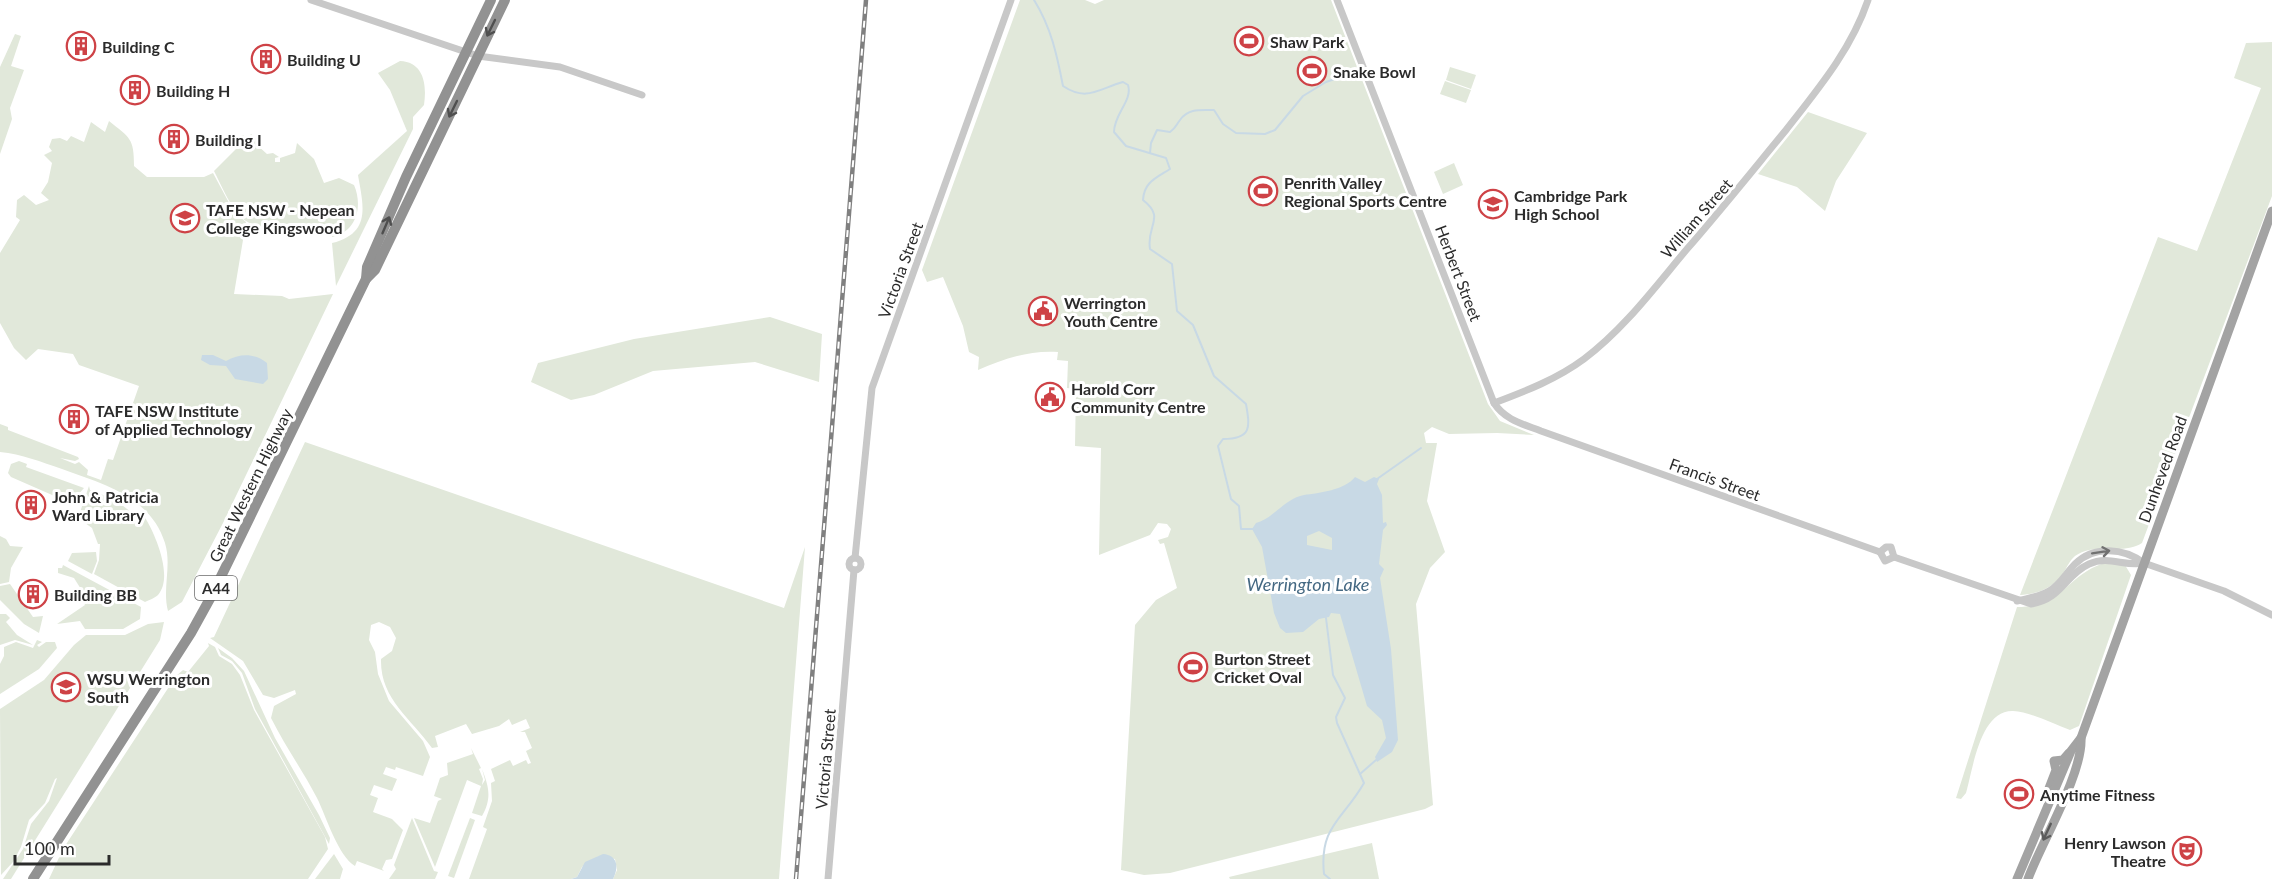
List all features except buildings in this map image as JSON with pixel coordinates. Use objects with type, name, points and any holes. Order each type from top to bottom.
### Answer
[{"type":"highway","name":"Great Western Highway","points":[[472,54],[491,0]]},
{"type":"highway","name":"Great Western Highway","points":[[33,879],[191,633],[253,516],[366,279],[367,267],[406,177],[472,54],[505,0]]},
{"type":"main road","name":"Dunheved Road","points":[[2017,879],[2056,770],[2054,761],[2062,760],[2081,738],[2272,211]]},
{"type":"main road","name":"Dunheved Road","points":[[2028,879],[2071,779],[2082,749],[2081,738]]},
{"type":"street","points":[[311,0],[472,54],[560,67],[642,95]]},
{"type":"street","name":"Victoria Street","points":[[828,879],[854,570],[861,565],[860,560],[855,558],[872,388],[1011,0]]},
{"type":"street","name":"Herbert Street","points":[[1337,0],[1494,403]]},
{"type":"street","name":"William Street","points":[[1494,403],[1536,387],[1568,369],[1595,350],[1625,321],[1727,204],[1826,79],[1847,47],[1869,0]]},
{"type":"street","name":"Francis Street","points":[[1494,403],[1505,416],[1541,431],[1880,552],[1885,561],[1894,557],[2017,601],[2049,591],[2078,562],[2094,552],[2113,551],[2136,557],[2144,563]]},
{"type":"street","points":[[2144,563],[2224,591],[2272,615]]},
{"type":"shaded area","points":[[1020,0],[1085,0],[1095,4],[1104,0],[1331,0],[1488,404],[1500,421],[1534,435],[1449,434],[1432,427],[1424,433],[1426,443],[1437,443],[1427,501],[1445,552],[1430,568],[1416,604],[1433,805],[1425,809],[1170,873],[1144,875],[1121,870],[1135,625],[1156,600],[1177,588],[1164,543],[1160,544],[1158,540],[1168,537],[1171,529],[1167,524],[1158,523],[1150,535],[1099,555],[1101,448],[1075,446],[1076,389],[1067,388],[1068,361],[1057,360],[1058,352],[1037,352],[1007,359],[978,370],[979,357],[969,352],[963,326],[943,277],[927,282],[922,270]]},
{"type":"shaded area","points":[[15,34],[21,36],[11,66],[24,70],[10,108],[12,119],[0,154],[0,67]]},
{"type":"shaded area","points":[[2272,42],[2272,196],[2142,543],[2134,547],[2092,549],[2083,552],[2073,558],[2060,578],[2050,586],[2039,592],[2020,595],[2158,237],[2197,251],[2261,88],[2234,78],[2246,43]]},
{"type":"shaded area","points":[[400,61],[408,62],[419,70],[425,90],[424,105],[413,117],[413,129],[336,286],[332,243],[354,232],[359,225],[363,207],[358,175],[407,131],[390,90],[378,73]]},
{"type":"shaded area","points":[[1450,67],[1476,75],[1471,89],[1446,80]]},
{"type":"shaded area","points":[[1445,81],[1471,90],[1466,103],[1440,94]]},
{"type":"shaded area","points":[[1808,112],[1867,133],[1836,181],[1825,211],[1797,187],[1758,174]]},
{"type":"shaded area","points":[[109,121],[129,139],[132,144],[134,166],[147,177],[204,177],[213,173],[234,212],[246,222],[234,294],[282,296],[289,299],[333,294],[223,523],[182,602],[168,611],[165,543],[158,527],[137,503],[109,487],[78,475],[31,459],[0,452],[0,424],[8,427],[8,430],[78,457],[79,459],[75,461],[60,458],[75,464],[79,462],[88,470],[87,475],[101,480],[108,459],[113,460],[139,386],[79,365],[73,354],[38,349],[26,360],[14,348],[0,323],[0,253],[20,220],[16,217],[17,200],[24,195],[36,205],[49,200],[41,193],[48,182],[52,163],[44,155],[52,151],[49,147],[52,139],[60,138],[67,141],[71,136],[84,142],[91,122],[105,132]]},
{"type":"shaded area","points":[[251,134],[259,141],[257,145],[267,154],[273,153],[279,157],[275,158],[275,162],[280,162],[280,158],[295,153],[297,143],[314,159],[324,183],[339,178],[354,185],[358,209],[356,217],[347,230],[332,237],[331,233],[307,234],[268,230],[246,221],[237,213],[214,171],[238,147],[237,137],[243,135],[248,139]]},
{"type":"shaded area","points":[[1454,163],[1463,185],[1443,194],[1434,172]]},
{"type":"shaded area","points":[[770,317],[822,334],[819,382],[755,362],[653,371],[594,395],[571,400],[531,382],[538,363],[634,339]]},
{"type":"shaded area","points":[[305,442],[784,608],[805,547],[779,879],[613,879],[617,870],[615,859],[599,856],[582,867],[577,877],[571,879],[469,879],[487,829],[483,827],[492,801],[491,783],[495,781],[491,769],[510,760],[513,766],[526,760],[528,764],[531,763],[526,751],[532,748],[525,732],[520,732],[530,728],[526,719],[512,725],[509,719],[499,726],[472,734],[466,724],[435,736],[438,747],[432,748],[398,707],[386,686],[381,659],[392,651],[396,638],[390,627],[379,622],[371,625],[369,640],[375,652],[378,674],[389,701],[423,741],[430,757],[423,776],[396,767],[395,770],[386,767],[383,774],[397,779],[392,791],[374,785],[370,795],[378,798],[373,812],[392,819],[403,830],[392,859],[386,860],[382,869],[384,871],[357,861],[355,866],[349,861],[338,845],[312,788],[271,718],[274,706],[296,694],[295,690],[274,698],[263,695],[243,661],[210,638],[214,637]]},
{"type":"shaded area","points":[[19,461],[27,464],[26,467],[84,488],[77,496],[61,492],[59,498],[11,477],[8,473],[11,464]]},
{"type":"shaded area","points":[[89,486],[90,490],[116,500],[120,498],[118,502],[140,519],[144,516],[153,533],[164,567],[162,587],[155,597],[145,602],[94,574],[99,560],[100,544],[92,528],[78,518]]},
{"type":"shaded area","points":[[0,536],[6,539],[10,546],[23,547],[11,568],[9,582],[0,584]]},
{"type":"shaded area","points":[[96,552],[97,561],[92,574],[68,561],[72,553]]},
{"type":"shaded area","points":[[2104,563],[2125,565],[2131,575],[2079,726],[2070,730],[2027,714],[2013,711],[2002,713],[1985,730],[1975,756],[1966,793],[1961,799],[1956,798],[2017,607],[2045,602],[2080,576]]},
{"type":"shaded area","points":[[63,565],[141,607],[140,619],[123,629],[85,629],[80,621],[57,624],[85,605],[81,597],[84,594],[74,578],[58,573],[58,568],[62,568]]},
{"type":"shaded area","points":[[10,584],[33,617],[43,616],[39,633],[24,624],[0,600],[0,586]]},
{"type":"shaded area","points":[[0,614],[6,614],[10,618],[6,622],[17,635],[33,645],[15,640],[0,645]]},
{"type":"shaded area","points":[[164,622],[160,640],[11,879],[3,879],[23,849],[31,824],[49,801],[57,778],[45,803],[29,820],[21,847],[13,862],[1,875],[0,709],[44,680],[74,645],[86,635],[125,635],[148,624]]},
{"type":"shaded area","points":[[37,640],[42,642],[37,645],[39,647],[46,642],[55,642],[57,648],[39,669],[0,694],[0,664],[4,656],[4,647],[16,642],[33,648]]},
{"type":"shaded area","points":[[208,643],[215,647],[219,656],[232,664],[240,675],[254,710],[325,837],[328,849],[308,879],[49,879],[63,849],[176,676],[183,670],[188,672],[209,646]]},
{"type":"shaded area","points":[[218,648],[244,671],[275,738],[319,815],[330,838],[329,844],[255,709],[242,673],[232,661],[221,655]]},
{"type":"shaded area","points":[[471,748],[481,768],[479,769],[483,779],[482,785],[485,780],[482,769],[486,781],[487,804],[482,816],[472,813],[481,786],[467,780],[435,867],[414,818],[430,823],[438,801],[442,799],[434,796],[440,778],[448,775],[447,763],[473,754]]},
{"type":"shaded area","points":[[412,818],[434,871],[438,872],[435,879],[389,879],[396,869],[394,865]]},
{"type":"shaded area","points":[[470,818],[475,820],[454,878],[448,876]]},
{"type":"shaded area","points":[[1372,843],[1379,879],[1230,879],[1229,877]]},
{"type":"shaded area","points":[[334,854],[343,869],[340,879],[315,879]]},
{"type":"water","points":[[202,355],[213,355],[226,361],[242,355],[258,357],[267,363],[268,379],[263,384],[235,379],[226,366],[210,365],[201,360]]},
{"type":"water","name":"Werrington Lake","points":[[1355,477],[1365,482],[1374,477],[1379,479],[1377,484],[1382,495],[1383,523],[1386,522],[1387,525],[1383,530],[1379,564],[1384,569],[1380,578],[1391,649],[1398,740],[1392,752],[1377,762],[1375,757],[1386,738],[1382,720],[1367,706],[1340,614],[1331,613],[1329,617],[1319,619],[1303,632],[1286,633],[1280,628],[1274,613],[1262,547],[1252,529],[1256,523],[1297,497],[1331,490]],"holes":[[[1319,531],[1332,538],[1332,550],[1307,545],[1307,536]]]},
{"type":"water","points":[[603,854],[612,857],[616,863],[613,879],[571,879],[577,877],[585,862]]},
{"type":"waterway","points":[[1034,0],[1049,31],[1063,86],[1071,91],[1086,94],[1123,82],[1128,85],[1128,96],[1117,119],[1114,132],[1126,146],[1166,158],[1170,169],[1152,181],[1144,194],[1143,200],[1150,206],[1154,217],[1149,241],[1150,249],[1172,264],[1177,311],[1193,325],[1214,376],[1246,404],[1247,430],[1239,437],[1223,439],[1218,446],[1231,499],[1239,506],[1241,529],[1255,529]]},
{"type":"waterway","points":[[1150,153],[1151,143],[1157,130],[1170,132],[1183,116],[1195,110],[1214,110],[1223,124],[1236,133],[1265,134],[1275,130],[1303,96],[1326,82],[1352,73]]},
{"type":"waterway","points":[[1377,479],[1421,448]]},
{"type":"waterway","points":[[1326,618],[1333,675],[1345,698],[1336,717],[1337,723],[1364,783],[1334,824],[1325,845],[1324,874],[1330,879]]},
{"type":"waterway","points":[[1360,774],[1376,760]]},
{"type":"railway","points":[[796,879],[866,0]]},
{"type":"place","name":"Shaw Park","points":[[1249,41]]},
{"type":"place","name":"Building C","points":[[81,46]]},
{"type":"place","name":"Building U","points":[[266,59]]},
{"type":"place","name":"Snake Bowl","points":[[1312,71]]},
{"type":"place","name":"Building H","points":[[135,90]]},
{"type":"place","name":"Building I","points":[[174,139]]},
{"type":"place","name":"Penrith Valley Regional Sports Centre","points":[[1263,191]]},
{"type":"place","name":"Cambridge Park High School","points":[[1493,204]]},
{"type":"place","name":"TAFE NSW - Nepean College Kingswood","points":[[185,218]]},
{"type":"place","name":"Werrington Youth Centre","points":[[1043,311]]},
{"type":"place","name":"Harold Corr Community Centre","points":[[1050,397]]},
{"type":"place","name":"TAFE NSW Institute of Applied Technology","points":[[74,419]]},
{"type":"place","name":"John & Patricia Ward Library","points":[[31,505]]},
{"type":"place","name":"Building BB","points":[[33,594]]},
{"type":"place","name":"Burton Street Cricket Oval","points":[[1193,667]]},
{"type":"place","name":"WSU Werrington South","points":[[66,687]]},
{"type":"place","name":"Anytime Fitness","points":[[2019,794]]},
{"type":"place","name":"Henry Lawson Theatre","points":[[2187,851]]}]
